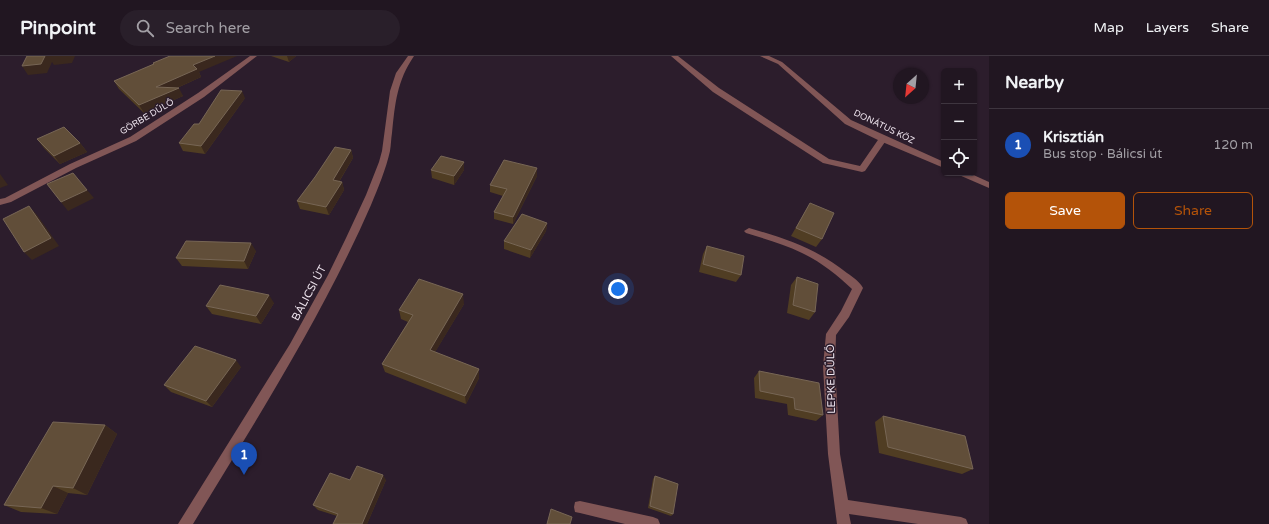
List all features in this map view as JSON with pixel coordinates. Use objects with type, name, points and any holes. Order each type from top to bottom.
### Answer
[{"type":"street","name":"GÖRBE DŰLŐ","points":[[0,202],[8,200],[73,166],[133,139],[201,95],[254,56]]},
{"type":"street","name":"BÁLICSI ÚT","points":[[185,524],[280,372],[350,239],[372,190],[386,150],[391,100],[396,78],[402,67],[411,56]]},
{"type":"street","points":[[674,56],[716,90],[826,161],[862,169],[883,139]]},
{"type":"street","name":"DONÁTUS KÖZ","points":[[763,56],[780,63],[848,122],[941,164]]},
{"type":"street","points":[[969,176],[989,185]]},
{"type":"street","name":"LEPKE DŰLŐ","points":[[749,231],[776,239],[806,251],[841,273],[858,288],[845,314],[831,334],[829,366],[834,454],[844,524]]},
{"type":"street","points":[[842,506],[961,524]]},
{"type":"street","points":[[580,507],[653,524]]},
{"type":"building","points":[[27,56],[45,56],[41,64],[22,66]]},
{"type":"building","points":[[170,56],[215,56],[193,65],[197,69],[156,87],[179,88],[139,105],[114,81],[154,64],[153,63]]},
{"type":"building","points":[[221,90],[242,91],[201,146],[179,143],[194,124],[199,124]]},
{"type":"building","points":[[64,127],[80,143],[54,156],[37,139]]},
{"type":"building","points":[[335,147],[351,150],[333,180],[342,182],[326,207],[297,201],[315,177]]},
{"type":"building","points":[[441,156],[464,162],[454,176],[431,170]]},
{"type":"building","points":[[504,160],[537,168],[513,217],[494,212],[507,189],[490,185]]},
{"type":"building","points":[[73,173],[87,190],[61,202],[47,184]]},
{"type":"building","points":[[810,203],[834,213],[822,239],[796,228]]},
{"type":"building","points":[[29,206],[51,238],[24,252],[3,219]]},
{"type":"building","points":[[522,214],[547,223],[531,250],[504,241]]},
{"type":"building","points":[[186,241],[251,243],[244,261],[176,258]]},
{"type":"building","points":[[707,246],[744,256],[741,275],[703,264]]},
{"type":"building","points":[[797,277],[818,284],[815,312],[793,305]]},
{"type":"building","points":[[419,279],[463,294],[430,350],[479,369],[465,396],[382,364],[413,315],[399,310]]},
{"type":"building","points":[[220,285],[269,295],[256,316],[206,306]]},
{"type":"building","points":[[195,346],[236,360],[206,401],[164,385]]},
{"type":"building","points":[[759,371],[819,383],[823,415],[795,409],[794,398],[760,391]]},
{"type":"building","points":[[883,416],[965,436],[973,469],[888,447]]},
{"type":"building","points":[[53,422],[105,425],[73,488],[53,486],[41,508],[4,505]]},
{"type":"building","points":[[357,466],[383,475],[362,524],[333,524],[338,514],[313,505],[330,473],[350,480]]},
{"type":"building","points":[[655,476],[678,484],[673,514],[650,506]]},
{"type":"building","points":[[551,509],[572,517],[570,524],[547,524]]},
{"type":"place","name":"Krisztián","points":[[244,475]]}]
